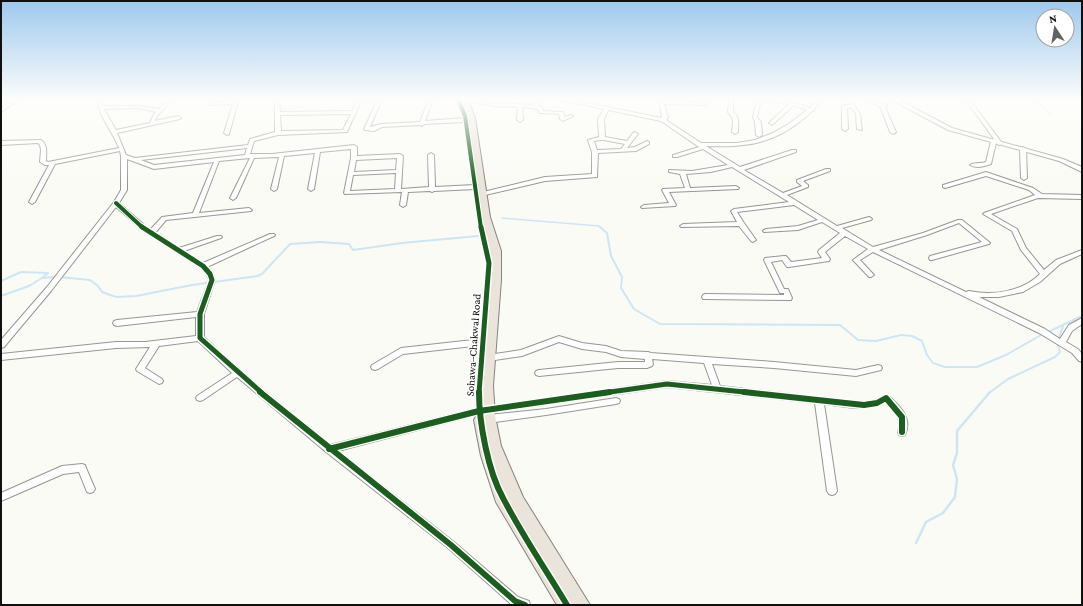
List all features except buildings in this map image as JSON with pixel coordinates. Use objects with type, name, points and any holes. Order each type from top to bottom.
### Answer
[{"type":"highway","name":"Sohawa–Chakwal Road","points":[[467,127],[478,191],[479,219],[489,263],[482,342],[488,456],[502,497],[567,605]]},
{"type":"highway","points":[[472,127],[478,191],[484,217],[491,236],[496,265],[485,413],[497,453],[512,493],[581,605]]},
{"type":"street","points":[[1,345],[58,277],[116,203],[124,190],[124,156],[111,127]]},
{"type":"street","points":[[114,132],[136,127]]},
{"type":"street","points":[[227,133],[229,127]]},
{"type":"street","points":[[278,127],[278,133]]},
{"type":"street","points":[[233,198],[250,157],[250,146],[252,140],[278,133],[345,131],[347,127]]},
{"type":"street","points":[[368,127],[367,129],[378,127]]},
{"type":"street","points":[[602,127],[602,139]]},
{"type":"street","points":[[674,127],[844,233],[873,249],[1042,331],[1082,358]]},
{"type":"street","points":[[735,127],[735,132]]},
{"type":"street","points":[[758,127],[759,135]]},
{"type":"street","points":[[676,156],[702,146],[756,142],[786,127]]},
{"type":"street","points":[[891,127],[893,132]]},
{"type":"street","points":[[947,127],[1061,160],[1082,170]]},
{"type":"street","points":[[986,127],[996,142]]},
{"type":"street","points":[[623,150],[635,134]]},
{"type":"street","points":[[124,156],[154,167],[354,147],[354,158],[347,193],[432,190],[478,191],[545,178],[595,176],[595,152],[591,140],[602,139],[629,143]]},
{"type":"street","points":[[1,143],[39,141],[43,144],[43,162],[46,164],[122,149]]},
{"type":"street","points":[[974,165],[989,163],[996,142]]},
{"type":"street","points":[[595,152],[636,149],[647,143]]},
{"type":"street","points":[[134,160],[250,146]]},
{"type":"street","points":[[1023,150],[1024,178]]},
{"type":"street","points":[[311,189],[318,151]]},
{"type":"street","points":[[740,169],[794,151]]},
{"type":"street","points":[[274,189],[282,155]]},
{"type":"street","points":[[431,155],[432,190]]},
{"type":"street","points":[[354,158],[400,156],[398,191]]},
{"type":"street","points":[[195,215],[217,160]]},
{"type":"street","points":[[32,202],[53,163]]},
{"type":"street","points":[[671,171],[682,172],[715,169],[733,165]]},
{"type":"street","points":[[783,195],[806,186],[799,181],[828,170]]},
{"type":"street","points":[[350,174],[400,171]]},
{"type":"street","points":[[682,172],[688,190]]},
{"type":"street","points":[[945,186],[986,174],[1031,189],[1040,196]]},
{"type":"street","points":[[644,207],[672,205],[665,190],[736,188]]},
{"type":"street","points":[[403,205],[405,191]]},
{"type":"street","points":[[1044,274],[1026,257],[1015,230],[986,214],[1040,196],[1082,197]]},
{"type":"street","points":[[116,203],[130,217],[151,233],[202,266],[210,274],[211,283],[200,314],[200,338],[237,373],[330,449],[451,544],[515,601],[525,605]]},
{"type":"street","points":[[753,240],[741,224],[734,211],[794,203]]},
{"type":"street","points":[[151,233],[164,218],[249,210]]},
{"type":"street","points":[[836,228],[869,219]]},
{"type":"street","points":[[766,231],[798,228],[823,220]]},
{"type":"street","points":[[871,275],[856,260],[873,249],[925,234],[960,221],[987,243],[932,258]]},
{"type":"street","points":[[683,226],[741,224]]},
{"type":"street","points":[[705,297],[789,298],[786,291],[782,291],[768,260],[784,258],[789,265],[827,259],[821,252],[844,233]]},
{"type":"street","points":[[202,266],[272,235]]},
{"type":"street","points":[[178,251],[219,237]]},
{"type":"street","points":[[954,288],[975,295],[1006,294],[1039,281],[1044,274],[1058,262],[1082,252]]},
{"type":"street","points":[[117,323],[200,314]]},
{"type":"street","points":[[1062,344],[1066,333],[1075,323],[1082,321]]},
{"type":"street","points":[[1,357],[200,338]]},
{"type":"street","points":[[488,358],[522,353],[559,339],[582,346],[606,349],[621,354],[856,373],[878,368]]},
{"type":"street","points":[[375,367],[401,351],[482,342]]},
{"type":"street","points":[[157,343],[140,369],[159,381]]},
{"type":"street","points":[[539,373],[618,364],[647,365],[649,364],[648,355]]},
{"type":"street","points":[[707,360],[717,389]]},
{"type":"street","points":[[200,398],[237,373]]},
{"type":"street","points":[[330,449],[485,413],[668,384],[864,405],[877,403],[886,398],[903,415],[905,426],[902,432]]},
{"type":"street","points":[[819,400],[832,491]]},
{"type":"street","points":[[485,413],[546,412],[616,401]]},
{"type":"street","points":[[1,497],[62,470],[82,468],[90,489]]},
{"type":"waterway","points":[[502,218],[600,227]]},
{"type":"waterway","points":[[600,227],[607,233],[611,256],[622,277],[621,288],[634,309],[660,324],[840,325],[858,340],[876,341],[901,335],[912,336],[922,341],[927,355],[933,363],[945,367],[977,367],[1006,355],[1041,335]]},
{"type":"waterway","points":[[60,277],[90,280],[98,286],[102,292],[116,297],[136,296],[192,285],[257,276],[262,274],[290,244],[320,242],[349,244],[353,250],[402,243],[478,236]]},
{"type":"waterway","points":[[1,281],[21,272],[48,273],[42,278]]},
{"type":"waterway","points":[[42,278],[56,277]]},
{"type":"waterway","points":[[1,296],[29,286],[42,278]]},
{"type":"waterway","points":[[1048,332],[1082,316]]},
{"type":"waterway","points":[[1059,338],[1063,326]]},
{"type":"waterway","points":[[989,393],[1008,379],[1055,357],[1060,352],[1058,345]]},
{"type":"waterway","points":[[916,543],[926,522],[943,513],[955,497],[957,479],[953,465],[957,453],[957,431],[989,393]]},
{"type":"cycle path","points":[[467,127],[479,219],[489,263],[479,389],[479,411],[488,456],[502,497],[567,605]]},
{"type":"cycle path","points":[[116,203],[146,230],[203,266],[210,274],[212,280],[200,314],[200,338],[237,373],[329,449],[451,545],[515,601],[525,605]]},
{"type":"cycle path","points":[[329,449],[479,411],[667,384],[864,405],[877,403],[886,398],[897,409],[902,417],[902,432]]}]
